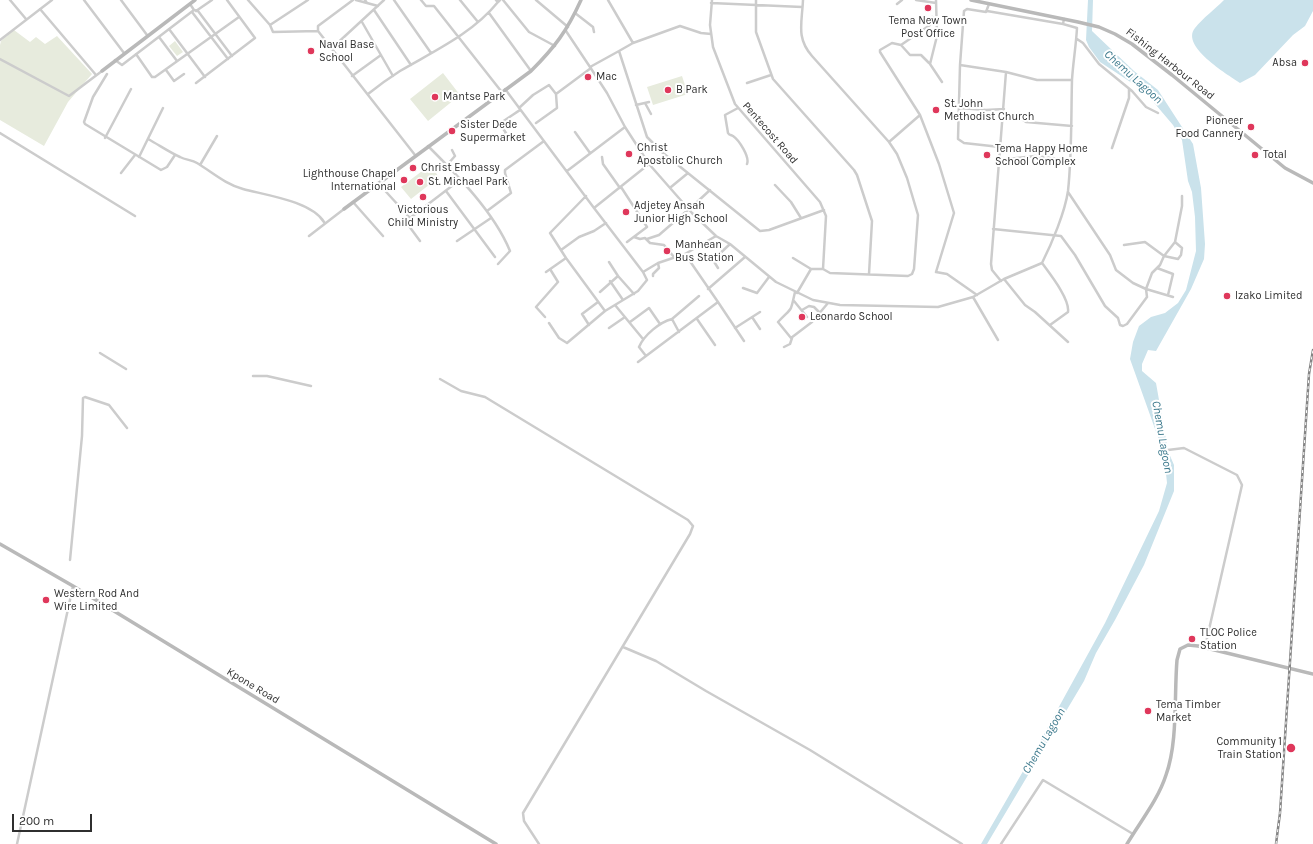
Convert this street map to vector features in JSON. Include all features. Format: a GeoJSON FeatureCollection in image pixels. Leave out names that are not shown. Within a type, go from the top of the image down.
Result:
{"type":"FeatureCollection","features":[{"type":"Feature","properties":{"kind":"street"},"geometry":{"type":"LineString","coordinates":[[10,0],[26,19]]}},
{"type":"Feature","properties":{"kind":"street"},"geometry":{"type":"LineString","coordinates":[[84,0],[124,52]]}},
{"type":"Feature","properties":{"kind":"street"},"geometry":{"type":"LineString","coordinates":[[121,0],[147,35]]}},
{"type":"Feature","properties":{"kind":"street"},"geometry":{"type":"LineString","coordinates":[[0,59],[67,96],[71,95],[124,52],[195,0]]}},
{"type":"Feature","properties":{"kind":"street"},"geometry":{"type":"LineString","coordinates":[[115,60],[121,66],[158,37],[212,0]]}},
{"type":"Feature","properties":{"kind":"street"},"geometry":{"type":"LineString","coordinates":[[196,83],[255,38],[227,0]]}},
{"type":"Feature","properties":{"kind":"street"},"geometry":{"type":"LineString","coordinates":[[248,0],[270,25],[274,32],[318,31]]}},
{"type":"Feature","properties":{"kind":"street"},"geometry":{"type":"LineString","coordinates":[[270,25],[308,0]]}},
{"type":"Feature","properties":{"kind":"street"},"geometry":{"type":"LineString","coordinates":[[353,0],[318,26],[318,31],[331,50],[368,94],[415,155]]}},
{"type":"Feature","properties":{"kind":"street"},"geometry":{"type":"LineString","coordinates":[[356,0],[366,1],[378,6]]}},
{"type":"Feature","properties":{"kind":"street"},"geometry":{"type":"LineString","coordinates":[[331,50],[384,0]]}},
{"type":"Feature","properties":{"kind":"street"},"geometry":{"type":"LineString","coordinates":[[394,0],[431,54]]}},
{"type":"Feature","properties":{"kind":"street"},"geometry":{"type":"LineString","coordinates":[[421,0],[426,6],[434,6],[458,37],[519,109],[586,196],[646,278],[646,283],[634,294],[605,311],[567,343],[559,338],[549,323]]}},
{"type":"Feature","properties":{"kind":"street"},"geometry":{"type":"LineString","coordinates":[[460,0],[478,22]]}},
{"type":"Feature","properties":{"kind":"street"},"geometry":{"type":"LineString","coordinates":[[503,0],[529,32],[555,46]]}},
{"type":"Feature","properties":{"kind":"street"},"geometry":{"type":"LineString","coordinates":[[536,0],[568,27]]}},
{"type":"Feature","properties":{"kind":"street"},"geometry":{"type":"LineString","coordinates":[[309,236],[324,222],[344,209],[427,146],[531,71],[566,32],[581,0]]}},
{"type":"Feature","properties":{"kind":"street"},"geometry":{"type":"LineString","coordinates":[[608,0],[633,44]]}},
{"type":"Feature","properties":{"kind":"street"},"geometry":{"type":"LineString","coordinates":[[756,0],[756,32],[770,76],[854,170],[872,221],[869,274]]}},
{"type":"Feature","properties":{"kind":"street"},"geometry":{"type":"LineString","coordinates":[[793,258],[811,269],[824,269],[830,273],[908,276],[912,274],[914,269],[918,215],[906,178],[889,142],[806,49],[801,37],[803,0]]}},
{"type":"Feature","properties":{"kind":"street"},"geometry":{"type":"LineString","coordinates":[[897,4],[902,0]]}},
{"type":"Feature","properties":{"kind":"street"},"geometry":{"type":"LineString","coordinates":[[916,0],[936,2],[937,36],[930,64]]}},
{"type":"Feature","properties":{"kind":"street","name":"Fishing Harbour Road"},"geometry":{"type":"LineString","coordinates":[[971,0],[1093,25],[1115,34],[1132,44],[1172,75],[1285,168],[1313,183]]}},
{"type":"Feature","properties":{"kind":"street"},"geometry":{"type":"LineString","coordinates":[[0,40],[50,1]]}},
{"type":"Feature","properties":{"kind":"street"},"geometry":{"type":"LineString","coordinates":[[368,94],[393,76],[458,37],[489,13],[498,1]]}},
{"type":"Feature","properties":{"kind":"street"},"geometry":{"type":"LineString","coordinates":[[711,1],[802,7]]}},
{"type":"Feature","properties":{"kind":"street","name":"Pentecost Road"},"geometry":{"type":"LineString","coordinates":[[711,1],[711,34],[716,58],[730,95],[738,108],[817,198],[824,210],[826,222],[824,269]]}},
{"type":"Feature","properties":{"kind":"street"},"geometry":{"type":"LineString","coordinates":[[190,4],[228,60]]}},
{"type":"Feature","properties":{"kind":"street"},"geometry":{"type":"LineString","coordinates":[[987,11],[989,4]]}},
{"type":"Feature","properties":{"kind":"street"},"geometry":{"type":"LineString","coordinates":[[40,9],[96,75]]}},
{"type":"Feature","properties":{"kind":"street"},"geometry":{"type":"LineString","coordinates":[[1000,147],[964,144],[958,140],[957,137],[964,11],[967,9],[987,11],[1063,24],[1077,28]]}},
{"type":"Feature","properties":{"kind":"street"},"geometry":{"type":"LineString","coordinates":[[374,10],[411,65]]}},
{"type":"Feature","properties":{"kind":"street"},"geometry":{"type":"LineString","coordinates":[[195,11],[232,56]]}},
{"type":"Feature","properties":{"kind":"street"},"geometry":{"type":"LineString","coordinates":[[489,13],[531,71]]}},
{"type":"Feature","properties":{"kind":"street"},"geometry":{"type":"LineString","coordinates":[[575,13],[593,27],[594,32]]}},
{"type":"Feature","properties":{"kind":"street"},"geometry":{"type":"LineString","coordinates":[[136,54],[153,77],[166,70],[239,17]]}},
{"type":"Feature","properties":{"kind":"street"},"geometry":{"type":"LineString","coordinates":[[936,18],[932,17],[930,25],[901,45],[890,44],[881,49],[880,52],[920,115],[939,164],[954,214],[936,272],[948,274],[977,294]]}},
{"type":"Feature","properties":{"kind":"street"},"geometry":{"type":"LineString","coordinates":[[1063,24],[1064,19]]}},
{"type":"Feature","properties":{"kind":"street"},"geometry":{"type":"LineString","coordinates":[[362,22],[393,76]]}},
{"type":"Feature","properties":{"kind":"street"},"geometry":{"type":"LineString","coordinates":[[566,32],[607,93],[625,127],[649,164],[689,209],[716,236],[730,244],[769,276],[796,293],[813,300],[828,303],[875,307],[938,307],[973,297],[1002,280],[1042,263],[1055,234],[1068,192],[1072,126],[1072,80],[1078,22]]}},
{"type":"Feature","properties":{"kind":"street"},"geometry":{"type":"LineString","coordinates":[[556,94],[591,68],[633,44],[680,26],[701,33],[711,34]]}},
{"type":"Feature","properties":{"kind":"street"},"geometry":{"type":"LineString","coordinates":[[170,29],[205,77]]}},
{"type":"Feature","properties":{"kind":"street"},"geometry":{"type":"LineString","coordinates":[[158,37],[177,61]]}},
{"type":"Feature","properties":{"kind":"street"},"geometry":{"type":"LineString","coordinates":[[1076,40],[1084,43],[1099,64],[1127,87],[1146,107],[1158,113]]}},
{"type":"Feature","properties":{"kind":"street"},"geometry":{"type":"LineString","coordinates":[[901,45],[910,55],[921,55],[930,64],[942,82]]}},
{"type":"Feature","properties":{"kind":"street"},"geometry":{"type":"LineString","coordinates":[[619,51],[649,140],[760,231],[769,230],[824,210]]}},
{"type":"Feature","properties":{"kind":"street"},"geometry":{"type":"LineString","coordinates":[[352,76],[381,55]]}},
{"type":"Feature","properties":{"kind":"street"},"geometry":{"type":"LineString","coordinates":[[960,65],[1006,72],[1037,80],[1072,80]]}},
{"type":"Feature","properties":{"kind":"street"},"geometry":{"type":"LineString","coordinates":[[166,70],[174,81],[184,74]]}},
{"type":"Feature","properties":{"kind":"street"},"geometry":{"type":"LineString","coordinates":[[1006,72],[993,230],[992,270],[1025,305],[1068,342]]}},
{"type":"Feature","properties":{"kind":"street"},"geometry":{"type":"LineString","coordinates":[[107,74],[93,97],[84,122],[87,127],[161,170],[171,163],[175,155]]}},
{"type":"Feature","properties":{"kind":"street"},"geometry":{"type":"LineString","coordinates":[[748,83],[770,76]]}},
{"type":"Feature","properties":{"kind":"street"},"geometry":{"type":"LineString","coordinates":[[495,127],[519,109],[533,95],[549,85],[556,94],[557,108],[536,123]]}},
{"type":"Feature","properties":{"kind":"street"},"geometry":{"type":"LineString","coordinates":[[1112,148],[1129,98],[1130,93],[1127,87]]}},
{"type":"Feature","properties":{"kind":"street"},"geometry":{"type":"LineString","coordinates":[[106,138],[131,89]]}},
{"type":"Feature","properties":{"kind":"street"},"geometry":{"type":"LineString","coordinates":[[636,105],[649,102]]}},
{"type":"Feature","properties":{"kind":"street"},"geometry":{"type":"LineString","coordinates":[[645,103],[651,114]]}},
{"type":"Feature","properties":{"kind":"street"},"geometry":{"type":"LineString","coordinates":[[139,157],[163,108]]}},
{"type":"Feature","properties":{"kind":"street"},"geometry":{"type":"LineString","coordinates":[[738,108],[725,115],[728,133],[734,138],[747,156],[747,164]]}},
{"type":"Feature","properties":{"kind":"street"},"geometry":{"type":"LineString","coordinates":[[959,108],[986,110],[1004,109]]}},
{"type":"Feature","properties":{"kind":"street"},"geometry":{"type":"LineString","coordinates":[[1003,117],[1014,114],[1030,123],[1072,126]]}},
{"type":"Feature","properties":{"kind":"street"},"geometry":{"type":"LineString","coordinates":[[889,142],[920,115]]}},
{"type":"Feature","properties":{"kind":"street"},"geometry":{"type":"LineString","coordinates":[[500,124],[506,133],[501,137]]}},
{"type":"Feature","properties":{"kind":"street"},"geometry":{"type":"LineString","coordinates":[[567,171],[625,127]]}},
{"type":"Feature","properties":{"kind":"street"},"geometry":{"type":"LineString","coordinates":[[575,132],[590,153]]}},
{"type":"Feature","properties":{"kind":"street"},"geometry":{"type":"LineString","coordinates":[[0,133],[135,216]]}},
{"type":"Feature","properties":{"kind":"street"},"geometry":{"type":"LineString","coordinates":[[200,165],[217,136]]}},
{"type":"Feature","properties":{"kind":"street"},"geometry":{"type":"LineString","coordinates":[[148,139],[175,155],[200,165],[215,176],[242,189],[300,204],[324,222]]}},
{"type":"Feature","properties":{"kind":"street"},"geometry":{"type":"LineString","coordinates":[[487,211],[510,195],[512,190],[505,170],[544,141]]}},
{"type":"Feature","properties":{"kind":"street"},"geometry":{"type":"LineString","coordinates":[[427,146],[460,179],[487,211],[510,251],[498,264]]}},
{"type":"Feature","properties":{"kind":"street"},"geometry":{"type":"LineString","coordinates":[[447,165],[455,156],[452,150]]}},
{"type":"Feature","properties":{"kind":"street"},"geometry":{"type":"LineString","coordinates":[[121,173],[135,155]]}},
{"type":"Feature","properties":{"kind":"street"},"geometry":{"type":"LineString","coordinates":[[999,160],[1035,156],[1069,160]]}},
{"type":"Feature","properties":{"kind":"street"},"geometry":{"type":"LineString","coordinates":[[602,157],[603,164],[647,227],[627,242]]}},
{"type":"Feature","properties":{"kind":"street"},"geometry":{"type":"LineString","coordinates":[[594,208],[649,164]]}},
{"type":"Feature","properties":{"kind":"street"},"geometry":{"type":"LineString","coordinates":[[671,187],[688,173]]}},
{"type":"Feature","properties":{"kind":"street"},"geometry":{"type":"LineString","coordinates":[[407,217],[414,217],[460,179]]}},
{"type":"Feature","properties":{"kind":"street"},"geometry":{"type":"LineString","coordinates":[[378,183],[407,217],[406,222],[420,242]]}},
{"type":"Feature","properties":{"kind":"street"},"geometry":{"type":"LineString","coordinates":[[775,185],[791,202],[801,218]]}},
{"type":"Feature","properties":{"kind":"street"},"geometry":{"type":"LineString","coordinates":[[696,204],[710,190]]}},
{"type":"Feature","properties":{"kind":"street"},"geometry":{"type":"LineString","coordinates":[[446,191],[496,257]]}},
{"type":"Feature","properties":{"kind":"street"},"geometry":{"type":"LineString","coordinates":[[1068,192],[1110,256],[1116,270],[1133,283],[1146,289],[1174,297]]}},
{"type":"Feature","properties":{"kind":"street"},"geometry":{"type":"LineString","coordinates":[[586,196],[550,231],[551,236],[566,258],[605,311]]}},
{"type":"Feature","properties":{"kind":"street"},"geometry":{"type":"LineString","coordinates":[[993,230],[1055,234],[1061,236],[1070,247],[1105,306],[1118,318],[1120,325],[1123,326],[1127,324],[1147,297],[1146,289],[1152,273],[1175,242],[1182,206],[1182,196]]}},
{"type":"Feature","properties":{"kind":"street"},"geometry":{"type":"LineString","coordinates":[[353,202],[383,236]]}},
{"type":"Feature","properties":{"kind":"street"},"geometry":{"type":"LineString","coordinates":[[634,237],[647,239],[659,235],[689,209]]}},
{"type":"Feature","properties":{"kind":"street"},"geometry":{"type":"LineString","coordinates":[[457,241],[491,218]]}},
{"type":"Feature","properties":{"kind":"street"},"geometry":{"type":"LineString","coordinates":[[561,250],[583,235],[594,231],[606,223]]}},
{"type":"Feature","properties":{"kind":"street"},"geometry":{"type":"LineString","coordinates":[[643,272],[658,263],[684,254],[716,236]]}},
{"type":"Feature","properties":{"kind":"street"},"geometry":{"type":"LineString","coordinates":[[647,239],[650,243],[666,246],[674,257]]}},
{"type":"Feature","properties":{"kind":"street"},"geometry":{"type":"LineString","coordinates":[[1124,245],[1144,242],[1164,256],[1180,257],[1182,248],[1175,242]]}},
{"type":"Feature","properties":{"kind":"street"},"geometry":{"type":"LineString","coordinates":[[718,268],[713,260],[730,244]]}},
{"type":"Feature","properties":{"kind":"street"},"geometry":{"type":"LineString","coordinates":[[684,254],[744,341]]}},
{"type":"Feature","properties":{"kind":"street"},"geometry":{"type":"LineString","coordinates":[[708,289],[745,256]]}},
{"type":"Feature","properties":{"kind":"street"},"geometry":{"type":"LineString","coordinates":[[546,272],[566,258]]}},
{"type":"Feature","properties":{"kind":"street"},"geometry":{"type":"LineString","coordinates":[[609,262],[618,276],[634,294]]}},
{"type":"Feature","properties":{"kind":"street"},"geometry":{"type":"LineString","coordinates":[[653,276],[659,268],[658,263]]}},
{"type":"Feature","properties":{"kind":"street"},"geometry":{"type":"LineString","coordinates":[[1042,263],[1064,296],[1068,309],[1068,312],[1050,325]]}},
{"type":"Feature","properties":{"kind":"street"},"geometry":{"type":"LineString","coordinates":[[1156,268],[1173,274],[1168,295]]}},
{"type":"Feature","properties":{"kind":"street"},"geometry":{"type":"LineString","coordinates":[[545,318],[536,307],[558,282],[550,269]]}},
{"type":"Feature","properties":{"kind":"street"},"geometry":{"type":"LineString","coordinates":[[792,338],[778,322],[789,313],[796,293],[811,269]]}},
{"type":"Feature","properties":{"kind":"street"},"geometry":{"type":"LineString","coordinates":[[600,292],[610,281],[618,276]]}},
{"type":"Feature","properties":{"kind":"street"},"geometry":{"type":"LineString","coordinates":[[743,288],[757,293],[769,276]]}},
{"type":"Feature","properties":{"kind":"street"},"geometry":{"type":"LineString","coordinates":[[610,281],[623,300]]}},
{"type":"Feature","properties":{"kind":"street"},"geometry":{"type":"LineString","coordinates":[[646,356],[639,347],[643,339],[660,324],[672,319],[699,296]]}},
{"type":"Feature","properties":{"kind":"street"},"geometry":{"type":"LineString","coordinates":[[973,297],[998,340]]}},
{"type":"Feature","properties":{"kind":"street"},"geometry":{"type":"LineString","coordinates":[[794,301],[807,317]]}},
{"type":"Feature","properties":{"kind":"street"},"geometry":{"type":"LineString","coordinates":[[589,325],[582,314],[598,302]]}},
{"type":"Feature","properties":{"kind":"street"},"geometry":{"type":"LineString","coordinates":[[638,362],[718,302]]}},
{"type":"Feature","properties":{"kind":"street"},"geometry":{"type":"LineString","coordinates":[[784,347],[790,344],[792,338],[820,313],[828,303]]}},
{"type":"Feature","properties":{"kind":"street"},"geometry":{"type":"LineString","coordinates":[[615,305],[643,339]]}},
{"type":"Feature","properties":{"kind":"street"},"geometry":{"type":"LineString","coordinates":[[802,310],[809,306],[814,307],[820,313]]}},
{"type":"Feature","properties":{"kind":"street"},"geometry":{"type":"LineString","coordinates":[[630,322],[649,308],[660,324]]}},
{"type":"Feature","properties":{"kind":"street"},"geometry":{"type":"LineString","coordinates":[[735,328],[760,312]]}},
{"type":"Feature","properties":{"kind":"street"},"geometry":{"type":"LineString","coordinates":[[609,328],[625,317]]}},
{"type":"Feature","properties":{"kind":"street"},"geometry":{"type":"LineString","coordinates":[[752,317],[760,329]]}},
{"type":"Feature","properties":{"kind":"street"},"geometry":{"type":"LineString","coordinates":[[672,319],[679,332]]}},
{"type":"Feature","properties":{"kind":"street"},"geometry":{"type":"LineString","coordinates":[[696,319],[715,345]]}},
{"type":"Feature","properties":{"kind":"street"},"geometry":{"type":"LineString","coordinates":[[100,353],[126,369]]}},
{"type":"Feature","properties":{"kind":"street"},"geometry":{"type":"LineString","coordinates":[[253,376],[267,376],[311,386]]}},
{"type":"Feature","properties":{"kind":"street"},"geometry":{"type":"LineString","coordinates":[[440,379],[461,390],[485,397],[690,521],[692,526],[690,534],[523,813],[524,821],[539,844]]}},
{"type":"Feature","properties":{"kind":"street"},"geometry":{"type":"LineString","coordinates":[[70,560],[82,436],[82,398],[85,397],[109,405],[127,428]]}},
{"type":"Feature","properties":{"kind":"street"},"geometry":{"type":"LineString","coordinates":[[1168,450],[1184,448],[1237,475],[1242,485],[1204,647]]}},
{"type":"Feature","properties":{"kind":"street","name":"Kpone Road"},"geometry":{"type":"LineString","coordinates":[[0,544],[73,586],[496,844]]}},
{"type":"Feature","properties":{"kind":"street"},"geometry":{"type":"LineString","coordinates":[[17,844],[73,586]]}},
{"type":"Feature","properties":{"kind":"street"},"geometry":{"type":"LineString","coordinates":[[1127,844],[1154,801],[1167,774],[1172,748],[1178,652],[1184,646],[1204,647],[1313,674]]}},
{"type":"Feature","properties":{"kind":"street"},"geometry":{"type":"LineString","coordinates":[[623,647],[656,661],[810,750],[962,844]]}},
{"type":"Feature","properties":{"kind":"street"},"geometry":{"type":"LineString","coordinates":[[1000,844],[1043,780],[1133,834]]}},
{"type":"Feature","properties":{"kind":"shaded area"},"geometry":{"type":"Polygon","coordinates":[[[14,30],[30,42],[36,37],[45,44],[57,36],[92,74],[68,102],[44,146],[0,120],[0,45],[1,41],[14,30]]]}},
{"type":"Feature","properties":{"kind":"shaded area"},"geometry":{"type":"Polygon","coordinates":[[[175,41],[183,52],[177,56],[169,46],[175,41]]]}},
{"type":"Feature","properties":{"kind":"shaded area","name":"Mantse Park"},"geometry":{"type":"Polygon","coordinates":[[[443,73],[460,95],[428,121],[410,99],[443,73]]]}},
{"type":"Feature","properties":{"kind":"shaded area","name":"B Park"},"geometry":{"type":"Polygon","coordinates":[[[682,76],[688,94],[653,105],[647,87],[682,76]]]}},
{"type":"Feature","properties":{"kind":"shaded area","name":"St. Michael Park"},"geometry":{"type":"Polygon","coordinates":[[[430,165],[439,177],[411,199],[401,187],[430,165]]]}},
{"type":"Feature","properties":{"kind":"water","name":"Chemu Lagoon"},"geometry":{"type":"Polygon","coordinates":[[[1088,0],[1093,0],[1092,31],[1134,71],[1158,90],[1193,144],[1201,188],[1205,244],[1204,259],[1191,289],[1156,351],[1148,350],[1142,364],[1142,371],[1156,383],[1168,451],[1174,465],[1174,491],[1144,565],[1096,653],[1084,681],[987,844],[981,844],[1033,754],[1105,623],[1159,511],[1167,483],[1164,454],[1130,359],[1133,342],[1139,326],[1151,317],[1165,313],[1178,303],[1186,290],[1196,251],[1195,217],[1192,192],[1188,181],[1182,140],[1173,125],[1150,98],[1135,85],[1100,62],[1089,47],[1086,40],[1088,0]]]}},
{"type":"Feature","properties":{"kind":"water"},"geometry":{"type":"Polygon","coordinates":[[[1224,0],[1313,0],[1313,11],[1305,26],[1293,35],[1255,75],[1240,83],[1207,59],[1199,51],[1194,43],[1192,35],[1198,24],[1224,0]]]}},
{"type":"Feature","properties":{"kind":"railway"},"geometry":{"type":"LineString","coordinates":[[1276,844],[1280,813],[1309,374],[1313,350]]}},
{"type":"Feature","properties":{"kind":"place","name":"Tema New Town Post Office"},"geometry":{"type":"Point","coordinates":[928,8]}},
{"type":"Feature","properties":{"kind":"place","name":"Naval Base School"},"geometry":{"type":"Point","coordinates":[311,51]}},
{"type":"Feature","properties":{"kind":"place","name":"Absa"},"geometry":{"type":"Point","coordinates":[1305,63]}},
{"type":"Feature","properties":{"kind":"place","name":"Mac"},"geometry":{"type":"Point","coordinates":[588,77]}},
{"type":"Feature","properties":{"kind":"place","name":"B Park"},"geometry":{"type":"Point","coordinates":[668,90]}},
{"type":"Feature","properties":{"kind":"place","name":"Mantse Park"},"geometry":{"type":"Point","coordinates":[435,97]}},
{"type":"Feature","properties":{"kind":"place","name":"St. John Methodist Church"},"geometry":{"type":"Point","coordinates":[936,110]}},
{"type":"Feature","properties":{"kind":"place","name":"Pioneer Food Cannery"},"geometry":{"type":"Point","coordinates":[1251,127]}},
{"type":"Feature","properties":{"kind":"place","name":"Sister Dede Supermarket"},"geometry":{"type":"Point","coordinates":[452,131]}},
{"type":"Feature","properties":{"kind":"place","name":"Christ Apostolic Church"},"geometry":{"type":"Point","coordinates":[629,154]}},
{"type":"Feature","properties":{"kind":"place","name":"Tema Happy Home School Complex"},"geometry":{"type":"Point","coordinates":[987,155]}},
{"type":"Feature","properties":{"kind":"place","name":"Total"},"geometry":{"type":"Point","coordinates":[1255,155]}},
{"type":"Feature","properties":{"kind":"place","name":"Christ Embassy"},"geometry":{"type":"Point","coordinates":[413,168]}},
{"type":"Feature","properties":{"kind":"place","name":"Lighthouse Chapel International"},"geometry":{"type":"Point","coordinates":[404,180]}},
{"type":"Feature","properties":{"kind":"place","name":"St. Michael Park"},"geometry":{"type":"Point","coordinates":[420,182]}},
{"type":"Feature","properties":{"kind":"place","name":"Victorious Child Ministry"},"geometry":{"type":"Point","coordinates":[423,197]}},
{"type":"Feature","properties":{"kind":"place","name":"Adjetey Ansah Junior High School"},"geometry":{"type":"Point","coordinates":[626,212]}},
{"type":"Feature","properties":{"kind":"place","name":"Manhean Bus Station"},"geometry":{"type":"Point","coordinates":[667,251]}},
{"type":"Feature","properties":{"kind":"place","name":"Izako Limited"},"geometry":{"type":"Point","coordinates":[1227,296]}},
{"type":"Feature","properties":{"kind":"place","name":"Leonardo School"},"geometry":{"type":"Point","coordinates":[802,317]}},
{"type":"Feature","properties":{"kind":"place","name":"Western Rod And Wire Limited"},"geometry":{"type":"Point","coordinates":[46,600]}},
{"type":"Feature","properties":{"kind":"place","name":"TLOC Police Station"},"geometry":{"type":"Point","coordinates":[1192,639]}},
{"type":"Feature","properties":{"kind":"place","name":"Tema Timber Market"},"geometry":{"type":"Point","coordinates":[1148,711]}},
{"type":"Feature","properties":{"kind":"place","name":"Community 1 Train Station"},"geometry":{"type":"Point","coordinates":[1291,748]}}]}
